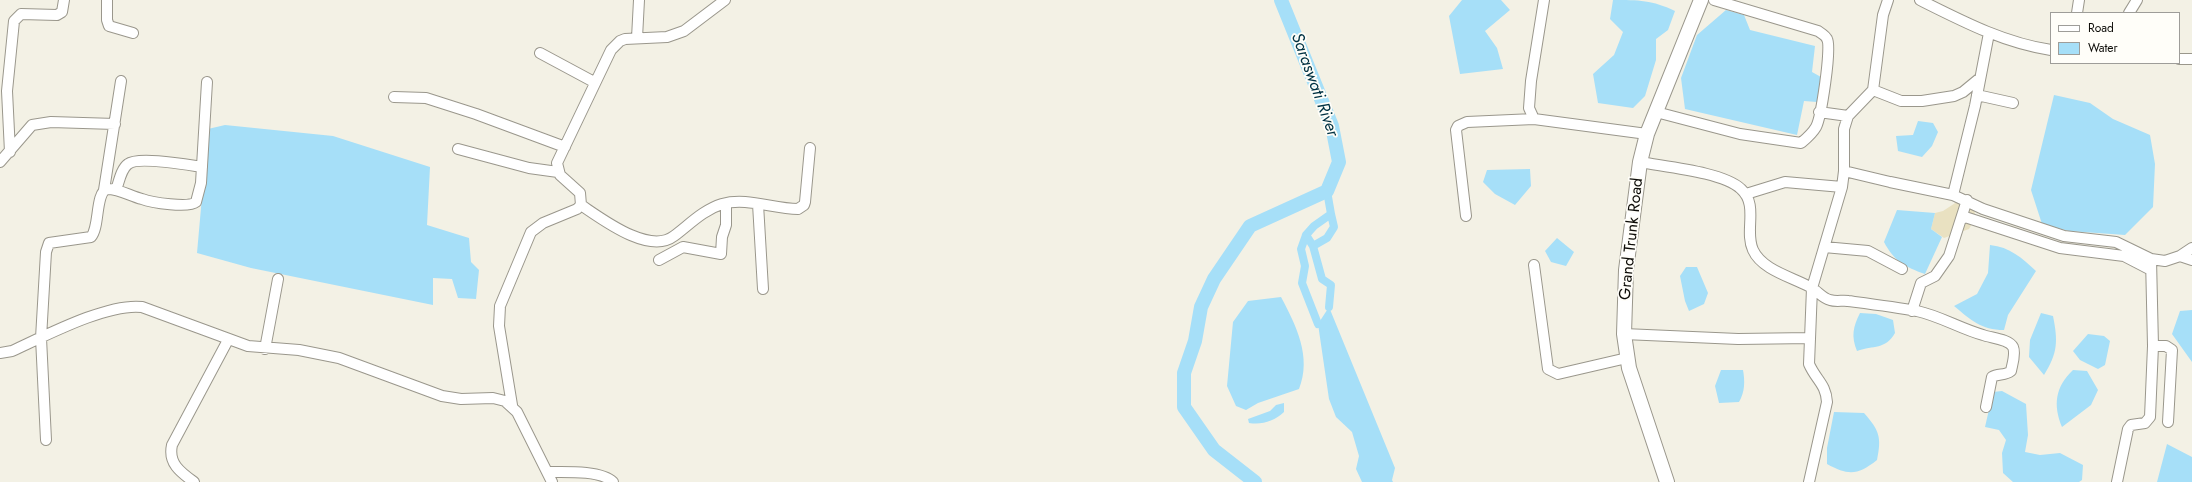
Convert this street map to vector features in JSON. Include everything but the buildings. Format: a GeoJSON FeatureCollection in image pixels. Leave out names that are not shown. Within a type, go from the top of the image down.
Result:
{"type":"FeatureCollection","features":[{"type":"Feature","properties":{"kind":"highway","name":"Grand Trunk Road"},"geometry":{"type":"LineString","coordinates":[[1667,482],[1627,358],[1624,334],[1626,270],[1640,162],[1647,134],[1700,0]]}},
{"type":"Feature","properties":{"kind":"street"},"geometry":{"type":"LineString","coordinates":[[4,157],[7,100],[5,56],[14,21],[18,16],[57,15],[62,12],[64,0]]}},
{"type":"Feature","properties":{"kind":"street"},"geometry":{"type":"LineString","coordinates":[[107,0],[107,20],[109,26],[133,33]]}},
{"type":"Feature","properties":{"kind":"street"},"geometry":{"type":"LineString","coordinates":[[637,38],[639,0]]}},
{"type":"Feature","properties":{"kind":"street"},"geometry":{"type":"LineString","coordinates":[[558,172],[557,163],[564,147],[594,82],[615,44],[625,39],[667,37],[684,31],[725,0]]}},
{"type":"Feature","properties":{"kind":"street"},"geometry":{"type":"LineString","coordinates":[[1534,119],[1529,108],[1531,81],[1544,0]]}},
{"type":"Feature","properties":{"kind":"street"},"geometry":{"type":"LineString","coordinates":[[1656,112],[1740,134],[1801,143],[1810,136],[1817,126],[1829,60],[1830,49],[1827,38],[1818,31],[1753,13],[1714,0]]}},
{"type":"Feature","properties":{"kind":"street"},"geometry":{"type":"LineString","coordinates":[[1810,482],[1827,402],[1826,390],[1814,375],[1809,364],[1812,288],[1842,187],[1844,170],[1843,140],[1848,116],[1873,90],[1883,15],[1888,0]]}},
{"type":"Feature","properties":{"kind":"street"},"geometry":{"type":"LineString","coordinates":[[1920,0],[1989,33],[2034,48],[2050,50]]}},
{"type":"Feature","properties":{"kind":"street"},"geometry":{"type":"LineString","coordinates":[[2077,12],[2079,0]]}},
{"type":"Feature","properties":{"kind":"street"},"geometry":{"type":"LineString","coordinates":[[2130,12],[2137,0]]}},
{"type":"Feature","properties":{"kind":"street"},"geometry":{"type":"LineString","coordinates":[[1953,195],[1977,95],[1989,33]]}},
{"type":"Feature","properties":{"kind":"street"},"geometry":{"type":"LineString","coordinates":[[540,53],[594,82]]}},
{"type":"Feature","properties":{"kind":"street"},"geometry":{"type":"LineString","coordinates":[[2180,59],[2192,59]]}},
{"type":"Feature","properties":{"kind":"street"},"geometry":{"type":"LineString","coordinates":[[1873,90],[1901,101],[1922,101],[1954,96],[1963,92],[1980,78]]}},
{"type":"Feature","properties":{"kind":"street"},"geometry":{"type":"LineString","coordinates":[[46,440],[41,338],[46,252],[49,243],[91,237],[95,229],[104,190],[121,81]]}},
{"type":"Feature","properties":{"kind":"street"},"geometry":{"type":"LineString","coordinates":[[104,190],[116,190],[148,201],[193,205],[198,198],[202,167],[207,82]]}},
{"type":"Feature","properties":{"kind":"street"},"geometry":{"type":"LineString","coordinates":[[1977,95],[2013,103]]}},
{"type":"Feature","properties":{"kind":"street"},"geometry":{"type":"LineString","coordinates":[[394,97],[426,98],[476,114],[564,147]]}},
{"type":"Feature","properties":{"kind":"street"},"geometry":{"type":"LineString","coordinates":[[1819,112],[1848,116]]}},
{"type":"Feature","properties":{"kind":"street"},"geometry":{"type":"LineString","coordinates":[[1466,216],[1455,134],[1458,126],[1467,122],[1534,119],[1647,134]]}},
{"type":"Feature","properties":{"kind":"street"},"geometry":{"type":"LineString","coordinates":[[4,157],[28,128],[38,123],[89,122],[115,124]]}},
{"type":"Feature","properties":{"kind":"street"},"geometry":{"type":"LineString","coordinates":[[581,205],[631,236],[661,240],[670,238],[699,216],[726,204],[758,204],[794,209],[804,205],[810,148]]}},
{"type":"Feature","properties":{"kind":"street"},"geometry":{"type":"LineString","coordinates":[[458,149],[529,168],[558,172],[580,193],[582,200],[581,205],[577,209],[544,223],[531,232],[528,236],[500,306],[499,326],[512,405],[552,482]]}},
{"type":"Feature","properties":{"kind":"street"},"geometry":{"type":"LineString","coordinates":[[116,190],[124,168],[129,163],[159,162],[202,167]]}},
{"type":"Feature","properties":{"kind":"street"},"geometry":{"type":"LineString","coordinates":[[1640,162],[1729,180],[1746,194],[1750,210],[1750,240],[1752,249],[1756,255],[1776,270],[1812,288],[1821,296],[1831,301],[1846,301],[1912,311],[2009,343],[2013,347],[2010,371],[2007,374],[1997,374],[1992,377],[1986,408]]}},
{"type":"Feature","properties":{"kind":"street"},"geometry":{"type":"LineString","coordinates":[[1844,170],[1890,182],[1953,195],[1983,209],[2064,236],[2116,242],[2150,259],[2165,261],[2180,256],[2192,248]]}},
{"type":"Feature","properties":{"kind":"street"},"geometry":{"type":"LineString","coordinates":[[1746,194],[1785,182],[1842,187]]}},
{"type":"Feature","properties":{"kind":"street"},"geometry":{"type":"LineString","coordinates":[[1912,311],[1921,283],[1935,276],[1949,256],[1966,200]]}},
{"type":"Feature","properties":{"kind":"street"},"geometry":{"type":"LineString","coordinates":[[659,260],[683,247],[721,254],[722,237],[726,225],[726,204]]}},
{"type":"Feature","properties":{"kind":"street"},"geometry":{"type":"LineString","coordinates":[[758,204],[763,289]]}},
{"type":"Feature","properties":{"kind":"street"},"geometry":{"type":"LineString","coordinates":[[1962,216],[2060,248],[2124,256],[2151,270]]}},
{"type":"Feature","properties":{"kind":"street"},"geometry":{"type":"LineString","coordinates":[[1824,248],[1868,251],[1902,268]]}},
{"type":"Feature","properties":{"kind":"street"},"geometry":{"type":"LineString","coordinates":[[2180,256],[2192,260]]}},
{"type":"Feature","properties":{"kind":"street"},"geometry":{"type":"LineString","coordinates":[[2117,482],[2128,430],[2131,425],[2145,423],[2150,417],[2153,346],[2150,259]]}},
{"type":"Feature","properties":{"kind":"street"},"geometry":{"type":"LineString","coordinates":[[1534,265],[1548,369],[1558,374],[1627,358]]}},
{"type":"Feature","properties":{"kind":"street"},"geometry":{"type":"LineString","coordinates":[[265,349],[278,279]]}},
{"type":"Feature","properties":{"kind":"street"},"geometry":{"type":"LineString","coordinates":[[0,353],[12,351],[112,309],[133,306],[142,307],[228,340],[265,349],[288,349],[339,358],[442,396],[461,399],[493,398],[505,401],[512,405]]}},
{"type":"Feature","properties":{"kind":"street"},"geometry":{"type":"LineString","coordinates":[[1624,334],[1738,339],[1810,338]]}},
{"type":"Feature","properties":{"kind":"street"},"geometry":{"type":"LineString","coordinates":[[194,482],[173,464],[171,458],[172,445],[228,340]]}},
{"type":"Feature","properties":{"kind":"street"},"geometry":{"type":"LineString","coordinates":[[2153,346],[2166,346],[2172,350],[2168,422]]}},
{"type":"Feature","properties":{"kind":"street"},"geometry":{"type":"LineString","coordinates":[[547,472],[591,474],[604,477],[613,482]]}},
{"type":"Feature","properties":{"kind":"shaded area"},"geometry":{"type":"Polygon","coordinates":[[[1969,194],[1976,217],[1969,229],[1944,238],[1931,229],[1935,213],[1943,211],[1969,194]]]}},
{"type":"Feature","properties":{"kind":"water"},"geometry":{"type":"Polygon","coordinates":[[[1462,0],[1501,0],[1510,10],[1485,31],[1497,48],[1503,69],[1460,74],[1449,16],[1462,0]]]}},
{"type":"Feature","properties":{"kind":"water"},"geometry":{"type":"Polygon","coordinates":[[[1613,0],[1645,1],[1675,11],[1668,30],[1656,39],[1656,60],[1645,96],[1633,108],[1598,103],[1593,74],[1614,55],[1623,32],[1610,19],[1613,0]]]}},
{"type":"Feature","properties":{"kind":"water"},"geometry":{"type":"Polygon","coordinates":[[[1726,10],[1744,15],[1750,30],[1815,46],[1812,72],[1821,77],[1817,102],[1804,101],[1797,135],[1685,109],[1681,78],[1697,35],[1726,10]]]}},
{"type":"Feature","properties":{"kind":"water"},"geometry":{"type":"Polygon","coordinates":[[[2054,95],[2090,103],[2113,119],[2150,135],[2155,164],[2153,207],[2125,235],[2069,231],[2042,224],[2031,190],[2054,95]]]}},
{"type":"Feature","properties":{"kind":"water"},"geometry":{"type":"Polygon","coordinates":[[[1918,121],[1933,123],[1938,132],[1932,146],[1922,157],[1898,151],[1896,136],[1913,135],[1918,121]]]}},
{"type":"Feature","properties":{"kind":"water"},"geometry":{"type":"Polygon","coordinates":[[[225,125],[333,136],[430,167],[427,225],[469,238],[471,262],[479,270],[476,299],[458,298],[452,279],[433,278],[433,305],[251,268],[197,253],[208,129],[225,125]]]}},
{"type":"Feature","properties":{"kind":"water"},"geometry":{"type":"Polygon","coordinates":[[[1530,169],[1531,186],[1515,205],[1495,194],[1483,182],[1487,170],[1530,169]]]}},
{"type":"Feature","properties":{"kind":"water"},"geometry":{"type":"Polygon","coordinates":[[[1897,210],[1935,213],[1931,229],[1942,237],[1925,274],[1906,266],[1896,259],[1884,242],[1897,210]]]}},
{"type":"Feature","properties":{"kind":"water"},"geometry":{"type":"Polygon","coordinates":[[[1557,238],[1574,252],[1566,266],[1551,262],[1545,251],[1557,238]]]}},
{"type":"Feature","properties":{"kind":"water"},"geometry":{"type":"Polygon","coordinates":[[[1990,245],[2010,251],[2036,271],[2008,315],[2004,330],[1996,330],[1983,326],[1971,320],[1954,306],[1977,294],[1988,273],[1990,245]]]}},
{"type":"Feature","properties":{"kind":"water"},"geometry":{"type":"Polygon","coordinates":[[[1686,267],[1697,267],[1708,293],[1704,304],[1689,311],[1685,301],[1680,276],[1686,267]]]}},
{"type":"Feature","properties":{"kind":"water"},"geometry":{"type":"Polygon","coordinates":[[[1281,297],[1297,330],[1303,353],[1303,377],[1299,389],[1258,403],[1246,410],[1236,406],[1227,386],[1233,322],[1248,301],[1281,297]]]}},
{"type":"Feature","properties":{"kind":"water"},"geometry":{"type":"Polygon","coordinates":[[[1329,307],[1395,468],[1392,480],[1393,482],[1362,482],[1356,469],[1359,456],[1352,432],[1336,417],[1329,399],[1318,324],[1329,307]]]}},
{"type":"Feature","properties":{"kind":"water"},"geometry":{"type":"Polygon","coordinates":[[[2192,310],[2192,362],[2172,334],[2180,311],[2192,310]]]}},
{"type":"Feature","properties":{"kind":"water"},"geometry":{"type":"Polygon","coordinates":[[[1860,313],[1876,314],[1893,320],[1895,333],[1883,345],[1857,351],[1853,336],[1860,313]]]}},
{"type":"Feature","properties":{"kind":"water"},"geometry":{"type":"Polygon","coordinates":[[[2041,313],[2053,316],[2056,333],[2056,347],[2049,367],[2044,375],[2029,357],[2030,340],[2041,313]]]}},
{"type":"Feature","properties":{"kind":"water"},"geometry":{"type":"Polygon","coordinates":[[[2088,334],[2104,336],[2110,341],[2105,365],[2098,369],[2080,360],[2073,351],[2088,334]]]}},
{"type":"Feature","properties":{"kind":"water"},"geometry":{"type":"Polygon","coordinates":[[[1721,370],[1743,370],[1744,386],[1739,402],[1719,403],[1715,386],[1721,370]]]}},
{"type":"Feature","properties":{"kind":"water"},"geometry":{"type":"Polygon","coordinates":[[[2073,370],[2087,371],[2098,390],[2091,405],[2062,427],[2057,411],[2057,397],[2062,383],[2073,370]]]}},
{"type":"Feature","properties":{"kind":"water"},"geometry":{"type":"Polygon","coordinates":[[[2002,391],[2026,404],[2028,435],[2025,452],[2040,455],[2060,453],[2083,465],[2082,480],[2079,482],[2013,482],[2003,473],[2002,453],[2006,440],[1999,430],[1985,427],[1993,392],[2002,391]]]}},
{"type":"Feature","properties":{"kind":"water"},"geometry":{"type":"Polygon","coordinates":[[[1284,403],[1284,412],[1276,418],[1264,423],[1249,423],[1248,419],[1270,411],[1276,405],[1284,403]]]}},
{"type":"Feature","properties":{"kind":"water"},"geometry":{"type":"Polygon","coordinates":[[[1834,412],[1864,413],[1873,424],[1878,434],[1879,445],[1877,460],[1864,469],[1853,472],[1841,471],[1827,464],[1827,448],[1834,412]]]}},
{"type":"Feature","properties":{"kind":"water"},"geometry":{"type":"Polygon","coordinates":[[[2167,444],[2192,457],[2192,482],[2157,482],[2167,444]]]}},
{"type":"Feature","properties":{"kind":"waterway","name":"Saraswati River"},"geometry":{"type":"LineString","coordinates":[[1255,482],[1214,450],[1184,407],[1184,373],[1195,341],[1201,307],[1214,279],[1250,226],[1327,191],[1339,162],[1332,126],[1281,0]]}},
{"type":"Feature","properties":{"kind":"waterway"},"geometry":{"type":"LineString","coordinates":[[1318,324],[1302,283],[1305,266],[1301,249],[1306,235],[1314,226],[1331,214],[1327,191]]}},
{"type":"Feature","properties":{"kind":"waterway"},"geometry":{"type":"LineString","coordinates":[[1313,246],[1327,238],[1334,227],[1331,214]]}},
{"type":"Feature","properties":{"kind":"waterway"},"geometry":{"type":"LineString","coordinates":[[1306,235],[1313,246],[1322,279],[1331,285],[1329,307]]}}]}
